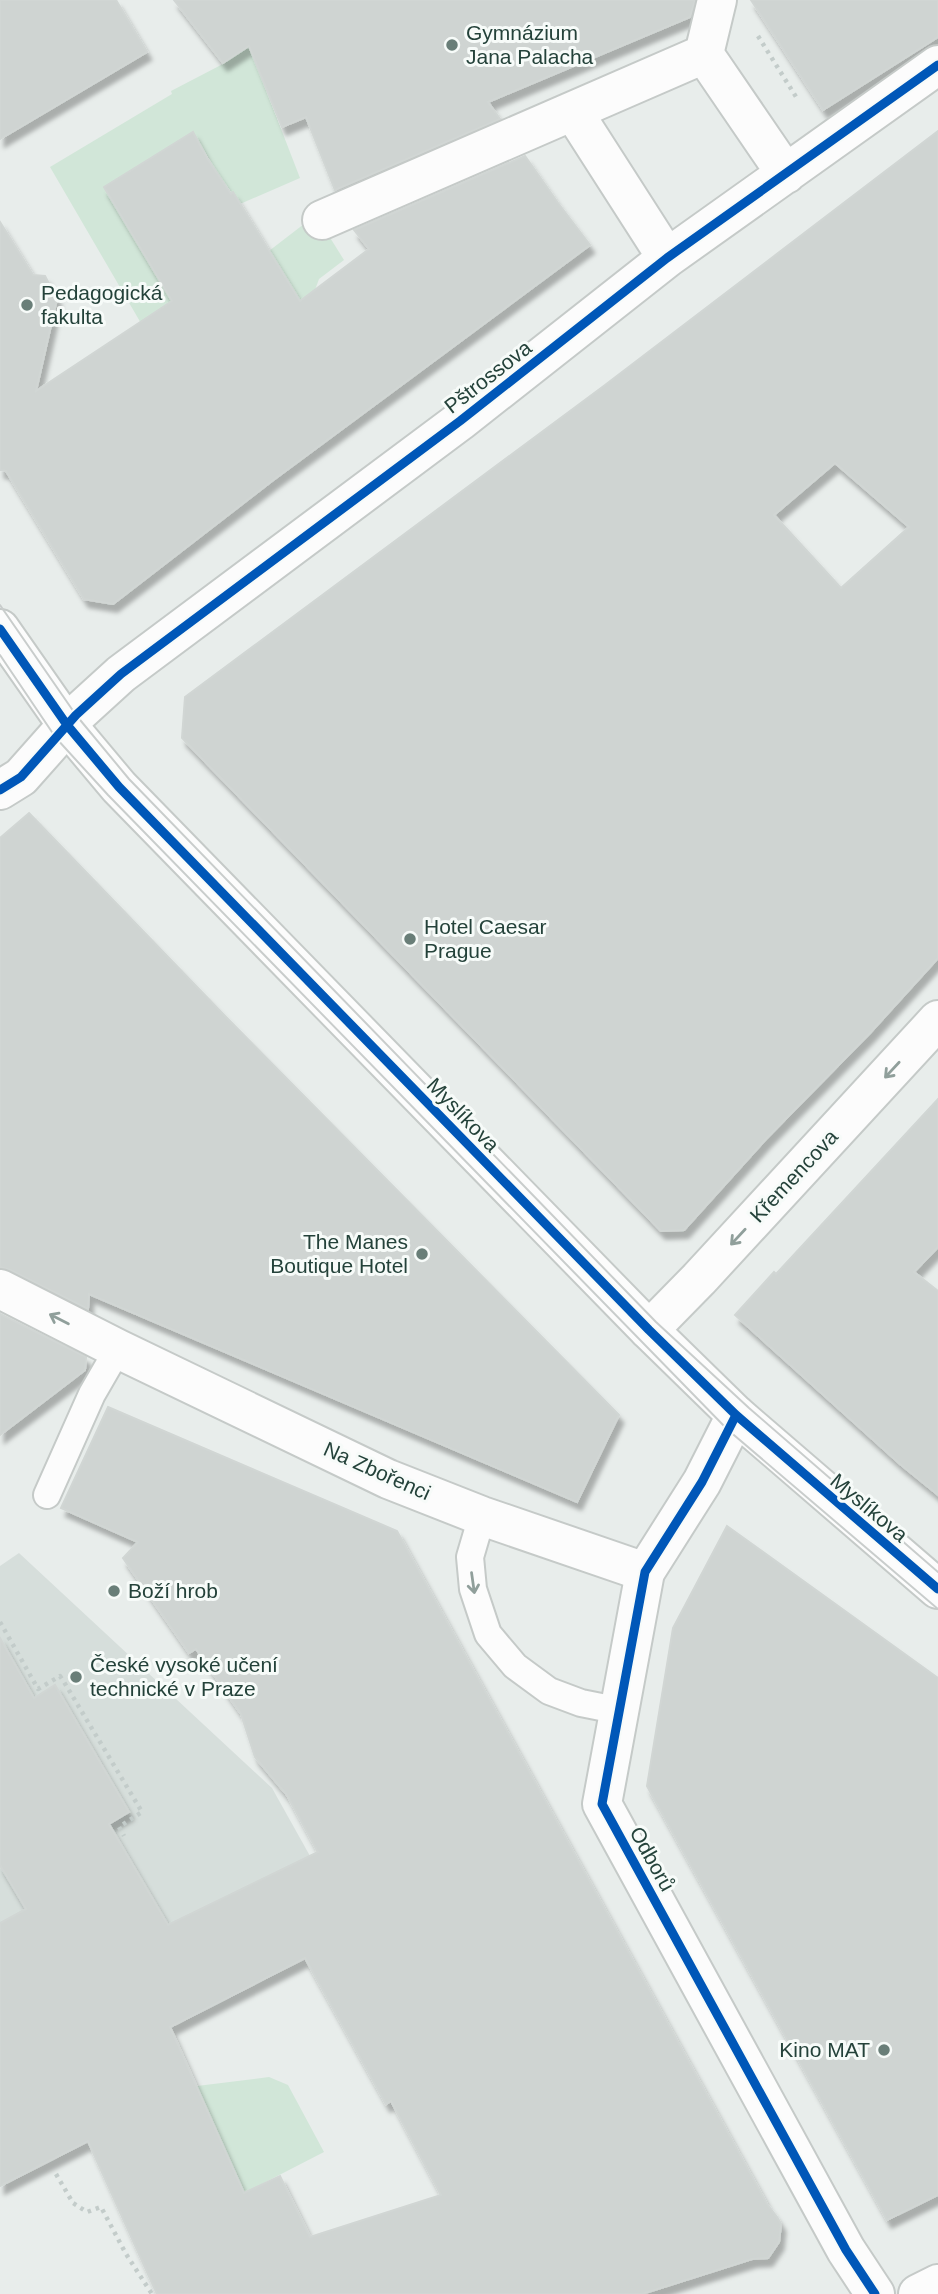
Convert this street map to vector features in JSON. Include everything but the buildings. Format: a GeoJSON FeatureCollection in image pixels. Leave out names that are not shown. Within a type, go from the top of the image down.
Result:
{"type":"FeatureCollection","features":[{"type":"Feature","properties":{"kind":"street"},"geometry":{"type":"LineString","coordinates":[[717,0],[704,54],[786,174]]}},
{"type":"Feature","properties":{"kind":"street"},"geometry":{"type":"LineString","coordinates":[[322,220],[574,113],[704,54]]}},
{"type":"Feature","properties":{"kind":"street","name":"Pštrossova"},"geometry":{"type":"LineString","coordinates":[[0,790],[21,777],[67,725],[121,674],[460,421],[667,258],[938,65]]}},
{"type":"Feature","properties":{"kind":"street"},"geometry":{"type":"LineString","coordinates":[[574,113],[667,258]]}},
{"type":"Feature","properties":{"kind":"street","name":"Myslíkova"},"geometry":{"type":"LineString","coordinates":[[0,629],[67,725],[119,787],[649,1330],[736,1415],[938,1590]]}},
{"type":"Feature","properties":{"kind":"street","name":"Křemencova"},"geometry":{"type":"LineString","coordinates":[[649,1330],[938,1020]]}},
{"type":"Feature","properties":{"kind":"street","name":"Na Zbořenci"},"geometry":{"type":"LineString","coordinates":[[0,1289],[388,1479],[482,1516],[645,1572]]}},
{"type":"Feature","properties":{"kind":"street","name":"Odborů"},"geometry":{"type":"LineString","coordinates":[[736,1415],[702,1482],[645,1572],[602,1804],[846,2250],[875,2294]]}},
{"type":"Feature","properties":{"kind":"street"},"geometry":{"type":"LineString","coordinates":[[918,2294],[938,2284]]}},
{"type":"Feature","properties":{"kind":"lane"},"geometry":{"type":"LineString","coordinates":[[47,1495],[92,1394],[118,1349]]}},
{"type":"Feature","properties":{"kind":"lane"},"geometry":{"type":"LineString","coordinates":[[482,1516],[470,1557],[473,1589],[488,1634],[515,1666],[549,1691],[581,1703],[621,1712]]}},
{"type":"Feature","properties":{"kind":"path"},"geometry":{"type":"LineString","coordinates":[[756,31],[799,102]]}},
{"type":"Feature","properties":{"kind":"path"},"geometry":{"type":"LineString","coordinates":[[0,1622],[38,1689],[60,1676],[142,1812],[119,1827],[124,1836]]}},
{"type":"Feature","properties":{"kind":"path"},"geometry":{"type":"LineString","coordinates":[[56,2174],[73,2203],[87,2212],[101,2207],[126,2254],[152,2294]]}},
{"type":"Feature","properties":{"kind":"shaded area","name":"České vysoké učení technické v Praze"},"geometry":{"type":"Polygon","coordinates":[[[19,1553],[272,1788],[310,1856],[0,2011],[0,1566],[19,1553]]]}},
{"type":"Feature","properties":{"kind":"green space"},"geometry":{"type":"Polygon","coordinates":[[[249,46],[300,178],[240,204],[193,132],[104,187],[182,318],[304,224],[319,220],[344,260],[319,279],[315,290],[250,337],[149,337],[50,167],[249,46]]]}},
{"type":"Feature","properties":{"kind":"green space"},"geometry":{"type":"Polygon","coordinates":[[[269,2077],[288,2085],[324,2152],[244,2193],[197,2086],[269,2077]]]}},
{"type":"Feature","properties":{"kind":"tram line"},"geometry":{"type":"LineString","coordinates":[[0,605],[76,715],[129,779],[656,1322],[749,1408],[938,1572]]}},
{"type":"Feature","properties":{"kind":"tram line"},"geometry":{"type":"LineString","coordinates":[[0,655],[56,738],[108,795],[728,1430],[938,1609]]}},
{"type":"Feature","properties":{"kind":"cycle path"},"geometry":{"type":"LineString","coordinates":[[0,790],[21,777],[76,715],[121,674],[460,421],[667,258],[938,65]]}},
{"type":"Feature","properties":{"kind":"cycle path"},"geometry":{"type":"LineString","coordinates":[[0,629],[67,725],[119,787],[649,1330],[736,1415],[938,1589]]}},
{"type":"Feature","properties":{"kind":"cycle path"},"geometry":{"type":"LineString","coordinates":[[736,1415],[702,1482],[645,1572],[602,1804],[846,2250],[875,2294]]}},
{"type":"Feature","properties":{"kind":"place","name":"Gymnázium Jana Palacha"},"geometry":{"type":"Point","coordinates":[452,45]}},
{"type":"Feature","properties":{"kind":"place","name":"Pedagogická fakulta"},"geometry":{"type":"Point","coordinates":[27,305]}},
{"type":"Feature","properties":{"kind":"place","name":"Hotel Caesar Prague"},"geometry":{"type":"Point","coordinates":[410,939]}},
{"type":"Feature","properties":{"kind":"place","name":"The Manes Boutique Hotel"},"geometry":{"type":"Point","coordinates":[422,1254]}},
{"type":"Feature","properties":{"kind":"place","name":"Boží hrob"},"geometry":{"type":"Point","coordinates":[114,1591]}},
{"type":"Feature","properties":{"kind":"place","name":"České vysoké učení technické v Praze"},"geometry":{"type":"Point","coordinates":[76,1677]}},
{"type":"Feature","properties":{"kind":"place","name":"Kino MAT"},"geometry":{"type":"Point","coordinates":[884,2050]}}]}
